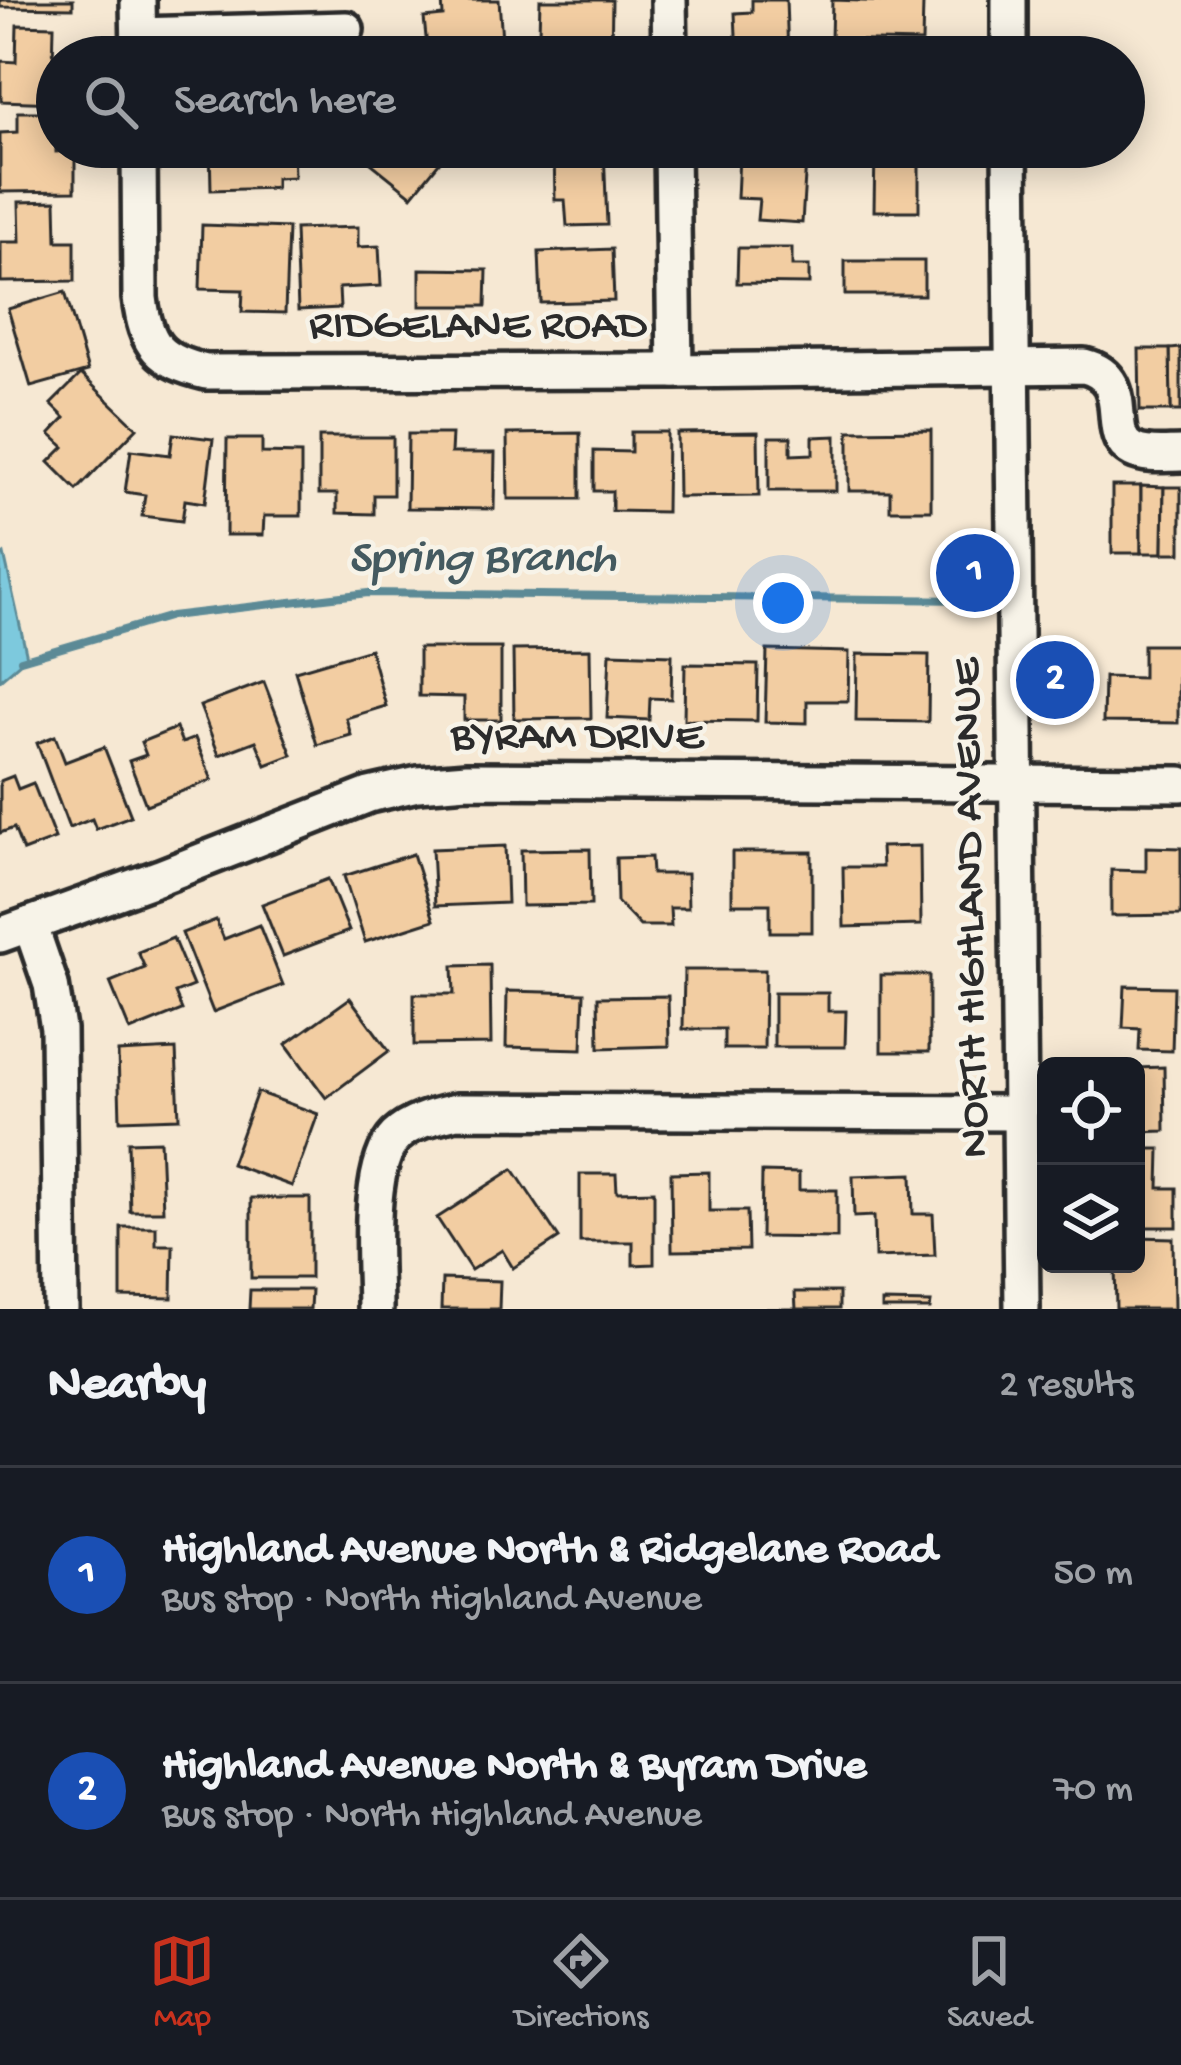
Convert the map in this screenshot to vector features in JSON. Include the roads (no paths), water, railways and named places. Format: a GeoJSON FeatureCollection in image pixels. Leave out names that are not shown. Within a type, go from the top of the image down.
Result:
{"type":"FeatureCollection","features":[{"type":"Feature","properties":{"kind":"street"},"geometry":{"type":"LineString","coordinates":[[139,0],[139,36]]}},
{"type":"Feature","properties":{"kind":"street"},"geometry":{"type":"LineString","coordinates":[[669,0],[670,36]]}},
{"type":"Feature","properties":{"kind":"street"},"geometry":{"type":"LineString","coordinates":[[1009,0],[1009,36]]}},
{"type":"Feature","properties":{"kind":"street"},"geometry":{"type":"LineString","coordinates":[[261,36],[346,29]]}},
{"type":"Feature","properties":{"kind":"street","name":"RIDGELANE ROAD"},"geometry":{"type":"LineString","coordinates":[[140,168],[143,322],[156,349],[178,365],[206,372],[1074,365],[1095,368],[1112,385],[1125,445],[1137,453],[1181,454]]}},
{"type":"Feature","properties":{"kind":"street"},"geometry":{"type":"LineString","coordinates":[[672,168],[675,371]]}},
{"type":"Feature","properties":{"kind":"street","name":"NORTH HIGHLAND AVENUE"},"geometry":{"type":"LineString","coordinates":[[1010,168],[1022,1309]]}},
{"type":"Feature","properties":{"kind":"street","name":"BYRAM DRIVE"},"geometry":{"type":"LineString","coordinates":[[15,930],[369,795],[418,784],[467,780],[1181,784]]}},
{"type":"Feature","properties":{"kind":"street"},"geometry":{"type":"LineString","coordinates":[[15,930],[51,985],[58,1029],[61,1309]]}},
{"type":"Feature","properties":{"kind":"street"},"geometry":{"type":"LineString","coordinates":[[375,1309],[375,1193],[381,1161],[396,1136],[421,1120],[456,1111],[1020,1113]]}},
{"type":"Feature","properties":{"kind":"water"},"geometry":{"type":"Polygon","coordinates":[[[4,554],[27,657],[0,680],[0,557],[4,554]]]}},
{"type":"Feature","properties":{"kind":"waterway","name":"Spring Branch"},"geometry":{"type":"LineString","coordinates":[[21,660],[171,616],[368,593],[972,600]]}},
{"type":"Feature","properties":{"kind":"place","name":"Highland Avenue North & Ridgelane Road"},"geometry":{"type":"Point","coordinates":[975,573]}},
{"type":"Feature","properties":{"kind":"place","name":"Highland Avenue North & Byram Drive"},"geometry":{"type":"Point","coordinates":[1055,680]}}]}
